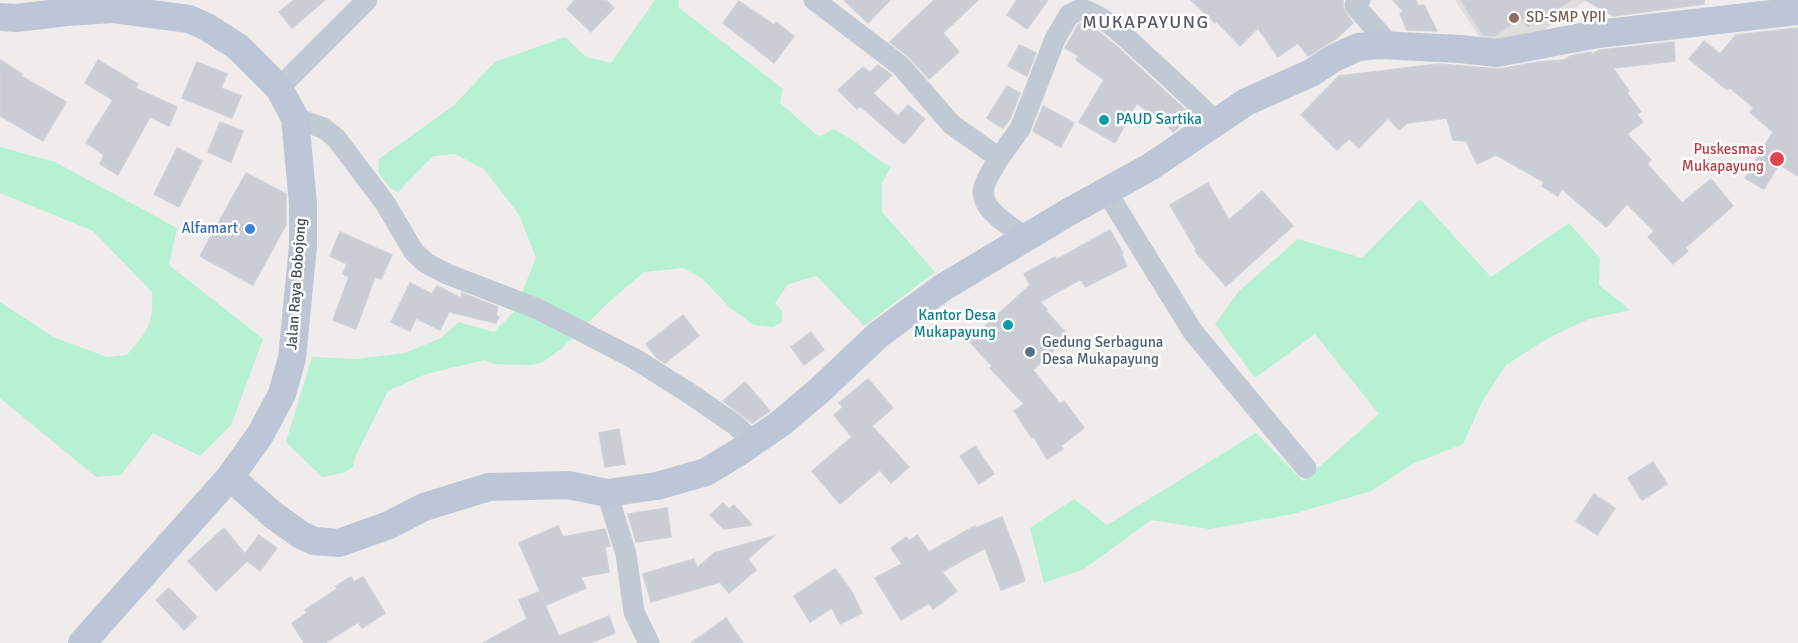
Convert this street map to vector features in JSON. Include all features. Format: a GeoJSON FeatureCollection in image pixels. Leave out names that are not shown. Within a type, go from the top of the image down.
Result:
{"type":"FeatureCollection","features":[{"type":"Feature","properties":{"kind":"street"},"geometry":{"type":"LineString","coordinates":[[279,88],[366,0]]}},
{"type":"Feature","properties":{"kind":"street"},"geometry":{"type":"LineString","coordinates":[[814,0],[901,66],[951,124],[999,158]]}},
{"type":"Feature","properties":{"kind":"street"},"geometry":{"type":"LineString","coordinates":[[1360,0],[1355,5],[1390,46]]}},
{"type":"Feature","properties":{"kind":"street","name":"Jalan Raya Bobojong"},"geometry":{"type":"LineString","coordinates":[[0,17],[16,18],[113,9],[189,19],[207,27],[238,47],[279,88],[295,118],[303,204],[303,246],[292,358],[282,394],[260,435],[230,477],[82,643]]}},
{"type":"Feature","properties":{"kind":"street"},"geometry":{"type":"LineString","coordinates":[[1026,238],[987,207],[982,199],[984,188],[999,158],[1020,129],[1055,39],[1069,15],[1081,9],[1095,13],[1115,27],[1216,122]]}},
{"type":"Feature","properties":{"kind":"street"},"geometry":{"type":"LineString","coordinates":[[230,477],[273,515],[301,535],[325,543],[339,543],[359,537],[424,507],[489,487],[568,485],[607,493],[657,486],[706,472],[781,423],[878,335],[942,288],[1150,167],[1246,102],[1311,73],[1334,58],[1358,48],[1390,46],[1497,53],[1598,34],[1798,11]]}},
{"type":"Feature","properties":{"kind":"street"},"geometry":{"type":"LineString","coordinates":[[295,118],[323,128],[336,138],[385,202],[414,252],[426,263],[447,274],[538,309],[635,359],[690,393],[734,424],[754,442]]}},
{"type":"Feature","properties":{"kind":"street"},"geometry":{"type":"LineString","coordinates":[[1106,191],[1193,332],[1306,468]]}},
{"type":"Feature","properties":{"kind":"street"},"geometry":{"type":"LineString","coordinates":[[607,493],[626,554],[634,612],[649,643]]}},
{"type":"Feature","properties":{"kind":"shaded area","name":"SD-SMP YPII"},"geometry":{"type":"Polygon","coordinates":[[[1455,0],[1586,0],[1536,36],[1487,49],[1455,0]]]}},
{"type":"Feature","properties":{"kind":"green space"},"geometry":{"type":"Polygon","coordinates":[[[655,0],[679,0],[678,7],[783,89],[780,103],[819,137],[834,129],[883,163],[891,166],[882,183],[882,212],[935,272],[864,326],[817,276],[788,284],[775,303],[782,311],[782,322],[773,327],[754,325],[730,308],[702,278],[683,268],[644,272],[609,302],[561,349],[543,362],[533,365],[516,365],[494,364],[484,360],[426,374],[388,391],[355,457],[353,467],[343,473],[322,477],[286,442],[312,357],[356,359],[405,353],[441,338],[459,322],[494,332],[514,312],[536,258],[520,217],[484,169],[455,154],[433,156],[398,192],[390,188],[378,172],[379,159],[453,106],[495,62],[565,37],[586,57],[611,63],[655,0]]]}},
{"type":"Feature","properties":{"kind":"green space"},"geometry":{"type":"Polygon","coordinates":[[[0,147],[55,162],[177,228],[169,265],[263,339],[231,425],[200,456],[153,433],[121,475],[96,477],[0,398],[0,302],[53,337],[107,357],[127,355],[140,340],[148,327],[152,312],[152,292],[93,231],[0,193],[0,147]]]}},
{"type":"Feature","properties":{"kind":"green space"},"geometry":{"type":"Polygon","coordinates":[[[1420,199],[1491,277],[1569,223],[1600,258],[1599,285],[1630,310],[1589,319],[1548,338],[1506,365],[1482,402],[1463,444],[1412,464],[1371,491],[1293,514],[1210,529],[1151,520],[1084,569],[1044,583],[1030,528],[1074,499],[1107,525],[1256,433],[1303,481],[1379,414],[1315,334],[1255,378],[1215,324],[1239,291],[1298,239],[1362,258],[1420,199]]]}},
{"type":"Feature","properties":{"kind":"building"},"geometry":{"type":"Polygon","coordinates":[[[294,0],[325,0],[292,28],[279,12],[294,0]]]}},
{"type":"Feature","properties":{"kind":"building"},"geometry":{"type":"Polygon","coordinates":[[[575,0],[606,0],[614,8],[591,32],[567,9],[575,0]]]}},
{"type":"Feature","properties":{"kind":"building"},"geometry":{"type":"Polygon","coordinates":[[[844,0],[890,0],[868,23],[844,0]]]}},
{"type":"Feature","properties":{"kind":"building"},"geometry":{"type":"Polygon","coordinates":[[[934,0],[978,0],[943,33],[959,52],[929,79],[910,58],[890,42],[934,0]]]}},
{"type":"Feature","properties":{"kind":"building"},"geometry":{"type":"Polygon","coordinates":[[[1017,0],[1048,0],[1027,29],[1007,15],[1017,0]]]}},
{"type":"Feature","properties":{"kind":"building"},"geometry":{"type":"Polygon","coordinates":[[[1191,0],[1343,0],[1343,8],[1353,23],[1337,38],[1308,56],[1298,43],[1278,57],[1258,28],[1240,46],[1216,21],[1215,23],[1191,0]]]}},
{"type":"Feature","properties":{"kind":"building"},"geometry":{"type":"Polygon","coordinates":[[[1393,0],[1415,0],[1419,6],[1424,5],[1437,31],[1407,30],[1400,14],[1403,11],[1393,0]]]}},
{"type":"Feature","properties":{"kind":"building"},"geometry":{"type":"Polygon","coordinates":[[[1461,0],[1571,0],[1527,27],[1522,18],[1494,36],[1483,35],[1461,0]]]}},
{"type":"Feature","properties":{"kind":"building"},"geometry":{"type":"Polygon","coordinates":[[[1586,0],[1704,0],[1704,4],[1613,16],[1586,0]]]}},
{"type":"Feature","properties":{"kind":"building"},"geometry":{"type":"Polygon","coordinates":[[[739,1],[774,25],[776,22],[794,36],[774,63],[723,23],[739,1]]]}},
{"type":"Feature","properties":{"kind":"building"},"geometry":{"type":"Polygon","coordinates":[[[1082,23],[1114,44],[1192,116],[1173,132],[1164,122],[1162,124],[1137,103],[1115,143],[1079,122],[1104,80],[1076,60],[1079,56],[1065,48],[1078,25],[1082,23]]]}},
{"type":"Feature","properties":{"kind":"building"},"geometry":{"type":"Polygon","coordinates":[[[1798,28],[1798,176],[1779,164],[1764,189],[1745,178],[1773,132],[1750,112],[1754,108],[1730,88],[1727,90],[1689,59],[1704,41],[1720,54],[1736,35],[1798,28]]]}},
{"type":"Feature","properties":{"kind":"building"},"geometry":{"type":"Polygon","coordinates":[[[1674,42],[1675,61],[1613,68],[1641,112],[1637,115],[1643,122],[1627,134],[1651,160],[1647,164],[1682,203],[1711,179],[1733,206],[1685,248],[1688,251],[1673,264],[1648,237],[1654,231],[1627,204],[1606,227],[1562,189],[1558,196],[1542,186],[1544,182],[1496,155],[1477,164],[1466,141],[1453,140],[1447,118],[1407,123],[1399,130],[1388,118],[1359,148],[1349,139],[1337,150],[1301,115],[1339,76],[1438,64],[1500,69],[1564,60],[1570,56],[1591,52],[1592,54],[1600,50],[1674,42]]]}},
{"type":"Feature","properties":{"kind":"building"},"geometry":{"type":"Polygon","coordinates":[[[1019,45],[1036,53],[1027,76],[1008,66],[1019,45]]]}},
{"type":"Feature","properties":{"kind":"building"},"geometry":{"type":"Polygon","coordinates":[[[0,60],[22,74],[21,76],[66,102],[43,141],[0,116],[0,60]]]}},
{"type":"Feature","properties":{"kind":"building"},"geometry":{"type":"Polygon","coordinates":[[[98,60],[138,84],[135,88],[177,107],[169,126],[150,117],[118,175],[100,164],[104,155],[86,143],[113,100],[85,83],[98,60]]]}},
{"type":"Feature","properties":{"kind":"building"},"geometry":{"type":"Polygon","coordinates":[[[197,62],[227,74],[221,88],[241,96],[232,118],[182,98],[197,62]]]}},
{"type":"Feature","properties":{"kind":"building"},"geometry":{"type":"Polygon","coordinates":[[[878,65],[892,75],[873,93],[898,116],[908,105],[925,119],[904,144],[860,106],[857,109],[838,90],[863,67],[870,72],[878,65]]]}},
{"type":"Feature","properties":{"kind":"building"},"geometry":{"type":"Polygon","coordinates":[[[1007,86],[1020,93],[1010,119],[1003,128],[987,118],[1007,86]]]}},
{"type":"Feature","properties":{"kind":"building"},"geometry":{"type":"Polygon","coordinates":[[[1043,106],[1074,123],[1061,147],[1033,131],[1043,106]]]}},
{"type":"Feature","properties":{"kind":"building"},"geometry":{"type":"Polygon","coordinates":[[[220,122],[243,131],[231,162],[208,152],[220,122]]]}},
{"type":"Feature","properties":{"kind":"building"},"geometry":{"type":"Polygon","coordinates":[[[177,148],[202,161],[179,207],[154,194],[177,148]]]}},
{"type":"Feature","properties":{"kind":"building","name":"Alfamart"},"geometry":{"type":"Polygon","coordinates":[[[246,173],[286,194],[286,225],[253,285],[200,256],[246,173]]]}},
{"type":"Feature","properties":{"kind":"building"},"geometry":{"type":"Polygon","coordinates":[[[1208,183],[1229,220],[1262,191],[1293,226],[1226,286],[1195,251],[1196,249],[1170,205],[1208,183]]]}},
{"type":"Feature","properties":{"kind":"building"},"geometry":{"type":"Polygon","coordinates":[[[1110,230],[1123,253],[1121,253],[1127,266],[1085,287],[1081,279],[1040,302],[1069,336],[1033,370],[1060,404],[1064,401],[1084,428],[1061,446],[1063,449],[1047,459],[1014,411],[1024,404],[990,368],[992,366],[969,341],[1030,285],[1024,274],[1055,257],[1056,260],[1110,230]]]}},
{"type":"Feature","properties":{"kind":"building"},"geometry":{"type":"Polygon","coordinates":[[[340,232],[392,255],[381,279],[375,277],[356,329],[333,320],[349,277],[343,274],[347,264],[330,256],[340,232]]]}},
{"type":"Feature","properties":{"kind":"building"},"geometry":{"type":"Polygon","coordinates":[[[410,283],[432,294],[437,286],[461,298],[462,293],[498,307],[496,315],[499,317],[496,323],[449,312],[440,330],[416,318],[410,331],[391,322],[410,283]]]}},
{"type":"Feature","properties":{"kind":"building"},"geometry":{"type":"Polygon","coordinates":[[[683,315],[699,336],[665,363],[657,358],[646,344],[683,315]]]}},
{"type":"Feature","properties":{"kind":"building"},"geometry":{"type":"Polygon","coordinates":[[[811,332],[824,350],[804,365],[791,347],[811,332]]]}},
{"type":"Feature","properties":{"kind":"building"},"geometry":{"type":"Polygon","coordinates":[[[868,379],[893,408],[872,426],[909,467],[891,483],[880,470],[840,504],[812,471],[852,437],[834,415],[843,407],[839,403],[868,379]]]}},
{"type":"Feature","properties":{"kind":"building"},"geometry":{"type":"Polygon","coordinates":[[[745,382],[770,411],[752,423],[723,401],[745,382]]]}},
{"type":"Feature","properties":{"kind":"building"},"geometry":{"type":"Polygon","coordinates":[[[619,429],[625,464],[605,467],[599,433],[619,429]]]}},
{"type":"Feature","properties":{"kind":"building"},"geometry":{"type":"Polygon","coordinates":[[[975,446],[994,474],[979,484],[960,456],[975,446]]]}},
{"type":"Feature","properties":{"kind":"building"},"geometry":{"type":"Polygon","coordinates":[[[1653,462],[1667,484],[1642,500],[1628,478],[1653,462]]]}},
{"type":"Feature","properties":{"kind":"building"},"geometry":{"type":"Polygon","coordinates":[[[1594,494],[1615,508],[1597,535],[1576,521],[1594,494]]]}},
{"type":"Feature","properties":{"kind":"building"},"geometry":{"type":"Polygon","coordinates":[[[723,503],[729,509],[734,505],[752,525],[724,529],[710,515],[723,503]]]}},
{"type":"Feature","properties":{"kind":"building"},"geometry":{"type":"Polygon","coordinates":[[[667,508],[671,537],[636,542],[628,514],[667,508]]]}},
{"type":"Feature","properties":{"kind":"building"},"geometry":{"type":"Polygon","coordinates":[[[1002,517],[1025,581],[1001,590],[985,548],[942,572],[957,591],[933,609],[929,603],[901,620],[875,578],[902,564],[891,548],[906,537],[909,541],[917,535],[929,552],[975,526],[976,528],[1002,517]]]}},
{"type":"Feature","properties":{"kind":"building"},"geometry":{"type":"Polygon","coordinates":[[[558,526],[563,537],[605,529],[610,546],[605,547],[609,572],[581,577],[586,588],[546,605],[519,543],[558,526]]]}},
{"type":"Feature","properties":{"kind":"building"},"geometry":{"type":"Polygon","coordinates":[[[224,528],[245,554],[259,535],[277,548],[260,571],[247,561],[216,591],[188,561],[224,528]]]}},
{"type":"Feature","properties":{"kind":"building"},"geometry":{"type":"Polygon","coordinates":[[[774,536],[748,559],[756,570],[729,593],[720,582],[651,602],[643,574],[694,559],[697,568],[714,553],[774,536]]]}},
{"type":"Feature","properties":{"kind":"building"},"geometry":{"type":"Polygon","coordinates":[[[835,569],[852,592],[862,613],[840,624],[832,608],[810,622],[794,596],[835,569]]]}},
{"type":"Feature","properties":{"kind":"building"},"geometry":{"type":"Polygon","coordinates":[[[351,577],[354,582],[363,577],[385,613],[362,628],[358,622],[325,643],[304,643],[292,623],[307,613],[305,610],[351,577]]]}},
{"type":"Feature","properties":{"kind":"building"},"geometry":{"type":"Polygon","coordinates":[[[169,588],[197,617],[184,630],[156,600],[169,588]]]}},
{"type":"Feature","properties":{"kind":"building"},"geometry":{"type":"Polygon","coordinates":[[[539,592],[559,636],[609,616],[615,633],[590,643],[483,643],[527,619],[519,600],[539,592]]]}},
{"type":"Feature","properties":{"kind":"building"},"geometry":{"type":"Polygon","coordinates":[[[726,618],[743,643],[691,643],[726,618]]]}},
{"type":"Feature","properties":{"kind":"place","name":"SD-SMP YPII"},"geometry":{"type":"Point","coordinates":[1514,18]}},
{"type":"Feature","properties":{"kind":"place","name":"PAUD Sartika"},"geometry":{"type":"Point","coordinates":[1104,120]}},
{"type":"Feature","properties":{"kind":"place","name":"Puskesmas Mukapayung"},"geometry":{"type":"Point","coordinates":[1777,159]}},
{"type":"Feature","properties":{"kind":"place","name":"Alfamart"},"geometry":{"type":"Point","coordinates":[250,229]}},
{"type":"Feature","properties":{"kind":"place","name":"Kantor Desa Mukapayung"},"geometry":{"type":"Point","coordinates":[1008,325]}},
{"type":"Feature","properties":{"kind":"place","name":"Gedung Serbaguna Desa Mukapayung"},"geometry":{"type":"Point","coordinates":[1030,352]}},
{"type":"Feature","properties":{"kind":"district","name":"MUKAPAYUNG"},"geometry":{"type":"Point","coordinates":[1146,23]}}]}
